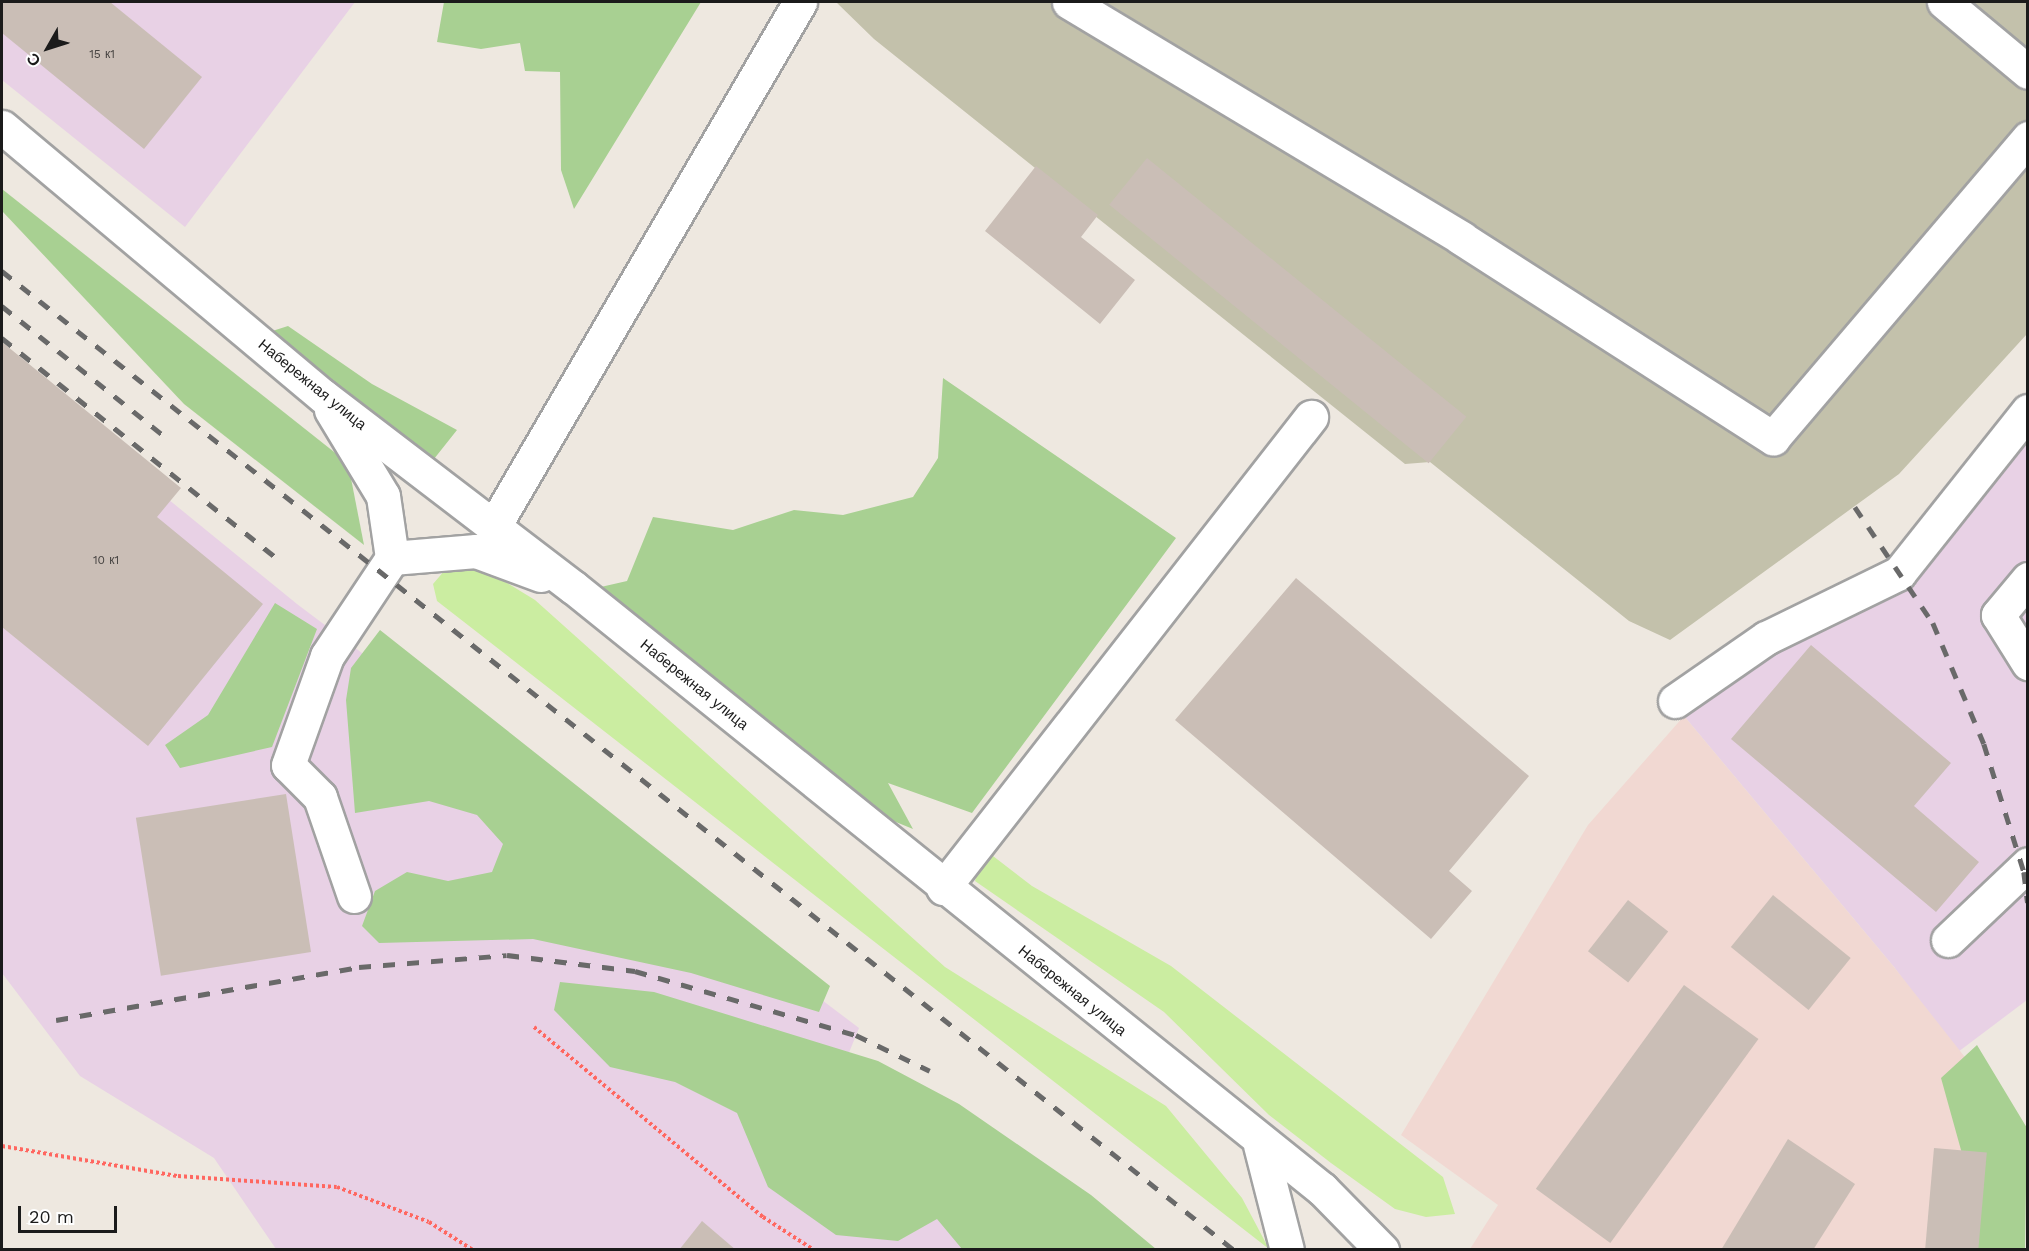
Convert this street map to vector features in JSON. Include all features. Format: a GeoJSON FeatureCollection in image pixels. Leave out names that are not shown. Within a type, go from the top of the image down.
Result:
{"type":"FeatureCollection","features":[{"type":"Feature","properties":{"kind":"street"},"geometry":{"type":"LineString","coordinates":[[494,526],[800,2]]}},
{"type":"Feature","properties":{"kind":"street"},"geometry":{"type":"LineString","coordinates":[[1069,2],[1461,238],[1773,438],[2028,138]]}},
{"type":"Feature","properties":{"kind":"street"},"geometry":{"type":"LineString","coordinates":[[1944,2],[2028,72]]}},
{"type":"Feature","properties":{"kind":"street","name":"Набережная улица"},"geometry":{"type":"LineString","coordinates":[[2,127],[323,396],[573,587],[1260,1145],[1322,1189],[1382,1250]]}},
{"type":"Feature","properties":{"kind":"street"},"geometry":{"type":"LineString","coordinates":[[323,396],[383,496],[392,558],[327,657],[288,765],[320,797],[354,896]]}},
{"type":"Feature","properties":{"kind":"street"},"geometry":{"type":"LineString","coordinates":[[1676,701],[1766,638],[1899,573],[2028,411]]}},
{"type":"Feature","properties":{"kind":"street"},"geometry":{"type":"LineString","coordinates":[[943,888],[1311,417]]}},
{"type":"Feature","properties":{"kind":"street"},"geometry":{"type":"LineString","coordinates":[[392,558],[476,551],[573,587]]}},
{"type":"Feature","properties":{"kind":"street"},"geometry":{"type":"LineString","coordinates":[[2028,579],[1998,615],[2028,663]]}},
{"type":"Feature","properties":{"kind":"street"},"geometry":{"type":"LineString","coordinates":[[1948,940],[2028,864]]}},
{"type":"Feature","properties":{"kind":"street"},"geometry":{"type":"LineString","coordinates":[[1260,1145],[1287,1250]]}},
{"type":"Feature","properties":{"kind":"path"},"geometry":{"type":"LineString","coordinates":[[534,1027],[763,1217],[814,1250]]}},
{"type":"Feature","properties":{"kind":"path"},"geometry":{"type":"LineString","coordinates":[[2,1146],[178,1176],[337,1187],[429,1222],[473,1250]]}},
{"type":"Feature","properties":{"kind":"shaded area"},"geometry":{"type":"Polygon","coordinates":[[[2,2],[355,2],[185,227],[2,80],[2,2]]]}},
{"type":"Feature","properties":{"kind":"shaded area"},"geometry":{"type":"Polygon","coordinates":[[[836,2],[2027,2],[2027,334],[1899,474],[1670,640],[1629,621],[1430,462],[1405,464],[874,39],[836,2]]]}},
{"type":"Feature","properties":{"kind":"shaded area"},"geometry":{"type":"Polygon","coordinates":[[[2,364],[297,604],[859,1028],[848,1055],[1097,1249],[276,1249],[214,1158],[80,1076],[2,973],[2,364]]]}},
{"type":"Feature","properties":{"kind":"shaded area"},"geometry":{"type":"Polygon","coordinates":[[[2027,432],[2027,1000],[1958,1052],[1894,967],[1684,716],[1809,632],[1888,599],[1920,575],[1954,522],[2027,432]]]}},
{"type":"Feature","properties":{"kind":"shaded area"},"geometry":{"type":"Polygon","coordinates":[[[1684,716],[1894,967],[2023,1131],[2014,1249],[1470,1249],[1498,1205],[1401,1135],[1588,825],[1684,716]]]}},
{"type":"Feature","properties":{"kind":"green space"},"geometry":{"type":"Polygon","coordinates":[[[444,2],[701,2],[574,209],[561,170],[560,72],[525,71],[520,43],[481,49],[437,42],[444,2]]]}},
{"type":"Feature","properties":{"kind":"green space"},"geometry":{"type":"Polygon","coordinates":[[[2,189],[348,463],[364,545],[184,404],[3,212],[2,189]]]}},
{"type":"Feature","properties":{"kind":"green space"},"geometry":{"type":"Polygon","coordinates":[[[288,326],[372,384],[457,430],[430,464],[263,334],[288,326]]]}},
{"type":"Feature","properties":{"kind":"green space"},"geometry":{"type":"Polygon","coordinates":[[[943,378],[1176,538],[972,813],[888,783],[913,829],[869,811],[592,589],[627,581],[653,517],[733,530],[794,510],[843,515],[913,497],[938,458],[943,378]]]}},
{"type":"Feature","properties":{"kind":"green space"},"geometry":{"type":"Polygon","coordinates":[[[479,566],[535,600],[945,967],[1166,1106],[1242,1198],[1269,1249],[437,601],[433,584],[445,570],[479,566]]]}},
{"type":"Feature","properties":{"kind":"green space"},"geometry":{"type":"Polygon","coordinates":[[[275,603],[317,629],[272,747],[180,768],[165,745],[208,715],[275,603]]]}},
{"type":"Feature","properties":{"kind":"green space"},"geometry":{"type":"Polygon","coordinates":[[[380,630],[830,986],[819,1012],[691,973],[533,939],[379,943],[362,926],[375,891],[407,872],[448,881],[492,872],[503,844],[477,815],[429,801],[355,813],[346,700],[351,668],[380,630]]]}},
{"type":"Feature","properties":{"kind":"green space"},"geometry":{"type":"Polygon","coordinates":[[[993,856],[1032,886],[1171,966],[1443,1177],[1455,1214],[1426,1217],[1395,1209],[1269,1115],[1164,1012],[975,881],[982,857],[993,856]]]}},
{"type":"Feature","properties":{"kind":"green space"},"geometry":{"type":"Polygon","coordinates":[[[560,982],[654,992],[878,1061],[959,1104],[1091,1195],[1156,1249],[962,1249],[937,1219],[898,1241],[836,1235],[768,1187],[737,1113],[675,1082],[610,1067],[554,1010],[560,982]]]}},
{"type":"Feature","properties":{"kind":"green space"},"geometry":{"type":"Polygon","coordinates":[[[1977,1045],[2027,1128],[2025,1249],[1959,1249],[1971,1186],[1941,1078],[1977,1045]]]}},
{"type":"Feature","properties":{"kind":"building"},"geometry":{"type":"Polygon","coordinates":[[[2,2],[110,2],[202,77],[144,149],[2,33],[2,2]]]}},
{"type":"Feature","properties":{"kind":"building"},"geometry":{"type":"Polygon","coordinates":[[[1147,158],[1466,417],[1429,463],[1109,205],[1147,158]]]}},
{"type":"Feature","properties":{"kind":"building"},"geometry":{"type":"Polygon","coordinates":[[[1036,166],[1098,215],[1081,237],[1135,280],[1100,324],[985,231],[1036,166]]]}},
{"type":"Feature","properties":{"kind":"building"},"geometry":{"type":"Polygon","coordinates":[[[2,342],[181,488],[157,517],[263,604],[148,746],[2,627],[2,342]]]}},
{"type":"Feature","properties":{"kind":"building"},"geometry":{"type":"Polygon","coordinates":[[[1296,578],[1529,776],[1449,871],[1472,891],[1431,939],[1175,720],[1296,578]]]}},
{"type":"Feature","properties":{"kind":"building"},"geometry":{"type":"Polygon","coordinates":[[[1811,645],[1951,763],[1914,806],[1979,862],[1936,912],[1731,739],[1811,645]]]}},
{"type":"Feature","properties":{"kind":"building"},"geometry":{"type":"Polygon","coordinates":[[[286,794],[311,952],[161,976],[136,818],[286,794]]]}},
{"type":"Feature","properties":{"kind":"building"},"geometry":{"type":"Polygon","coordinates":[[[1773,895],[1851,958],[1809,1010],[1731,947],[1773,895]]]}},
{"type":"Feature","properties":{"kind":"building"},"geometry":{"type":"Polygon","coordinates":[[[1628,900],[1668,931],[1628,983],[1588,951],[1628,900]]]}},
{"type":"Feature","properties":{"kind":"building"},"geometry":{"type":"Polygon","coordinates":[[[1684,985],[1758,1039],[1610,1243],[1536,1189],[1684,985]]]}},
{"type":"Feature","properties":{"kind":"building"},"geometry":{"type":"Polygon","coordinates":[[[1788,1139],[1855,1184],[1813,1250],[1721,1250],[1788,1139]]]}},
{"type":"Feature","properties":{"kind":"building"},"geometry":{"type":"Polygon","coordinates":[[[1934,1148],[1987,1153],[1978,1250],[1925,1250],[1934,1148]]]}},
{"type":"Feature","properties":{"kind":"building"},"geometry":{"type":"Polygon","coordinates":[[[702,1221],[736,1250],[679,1250],[702,1221]]]}},
{"type":"Feature","properties":{"kind":"railway"},"geometry":{"type":"LineString","coordinates":[[2,271],[1234,1250]]}},
{"type":"Feature","properties":{"kind":"railway"},"geometry":{"type":"LineString","coordinates":[[2,306],[168,439]]}},
{"type":"Feature","properties":{"kind":"railway"},"geometry":{"type":"LineString","coordinates":[[2,338],[278,559]]}},
{"type":"Feature","properties":{"kind":"railway"},"geometry":{"type":"LineString","coordinates":[[1855,507],[1933,623],[1984,744],[2024,872],[2028,903]]}},
{"type":"Feature","properties":{"kind":"railway"},"geometry":{"type":"LineString","coordinates":[[56,1020],[359,967],[507,955],[635,971],[856,1035],[930,1071]]}}]}
